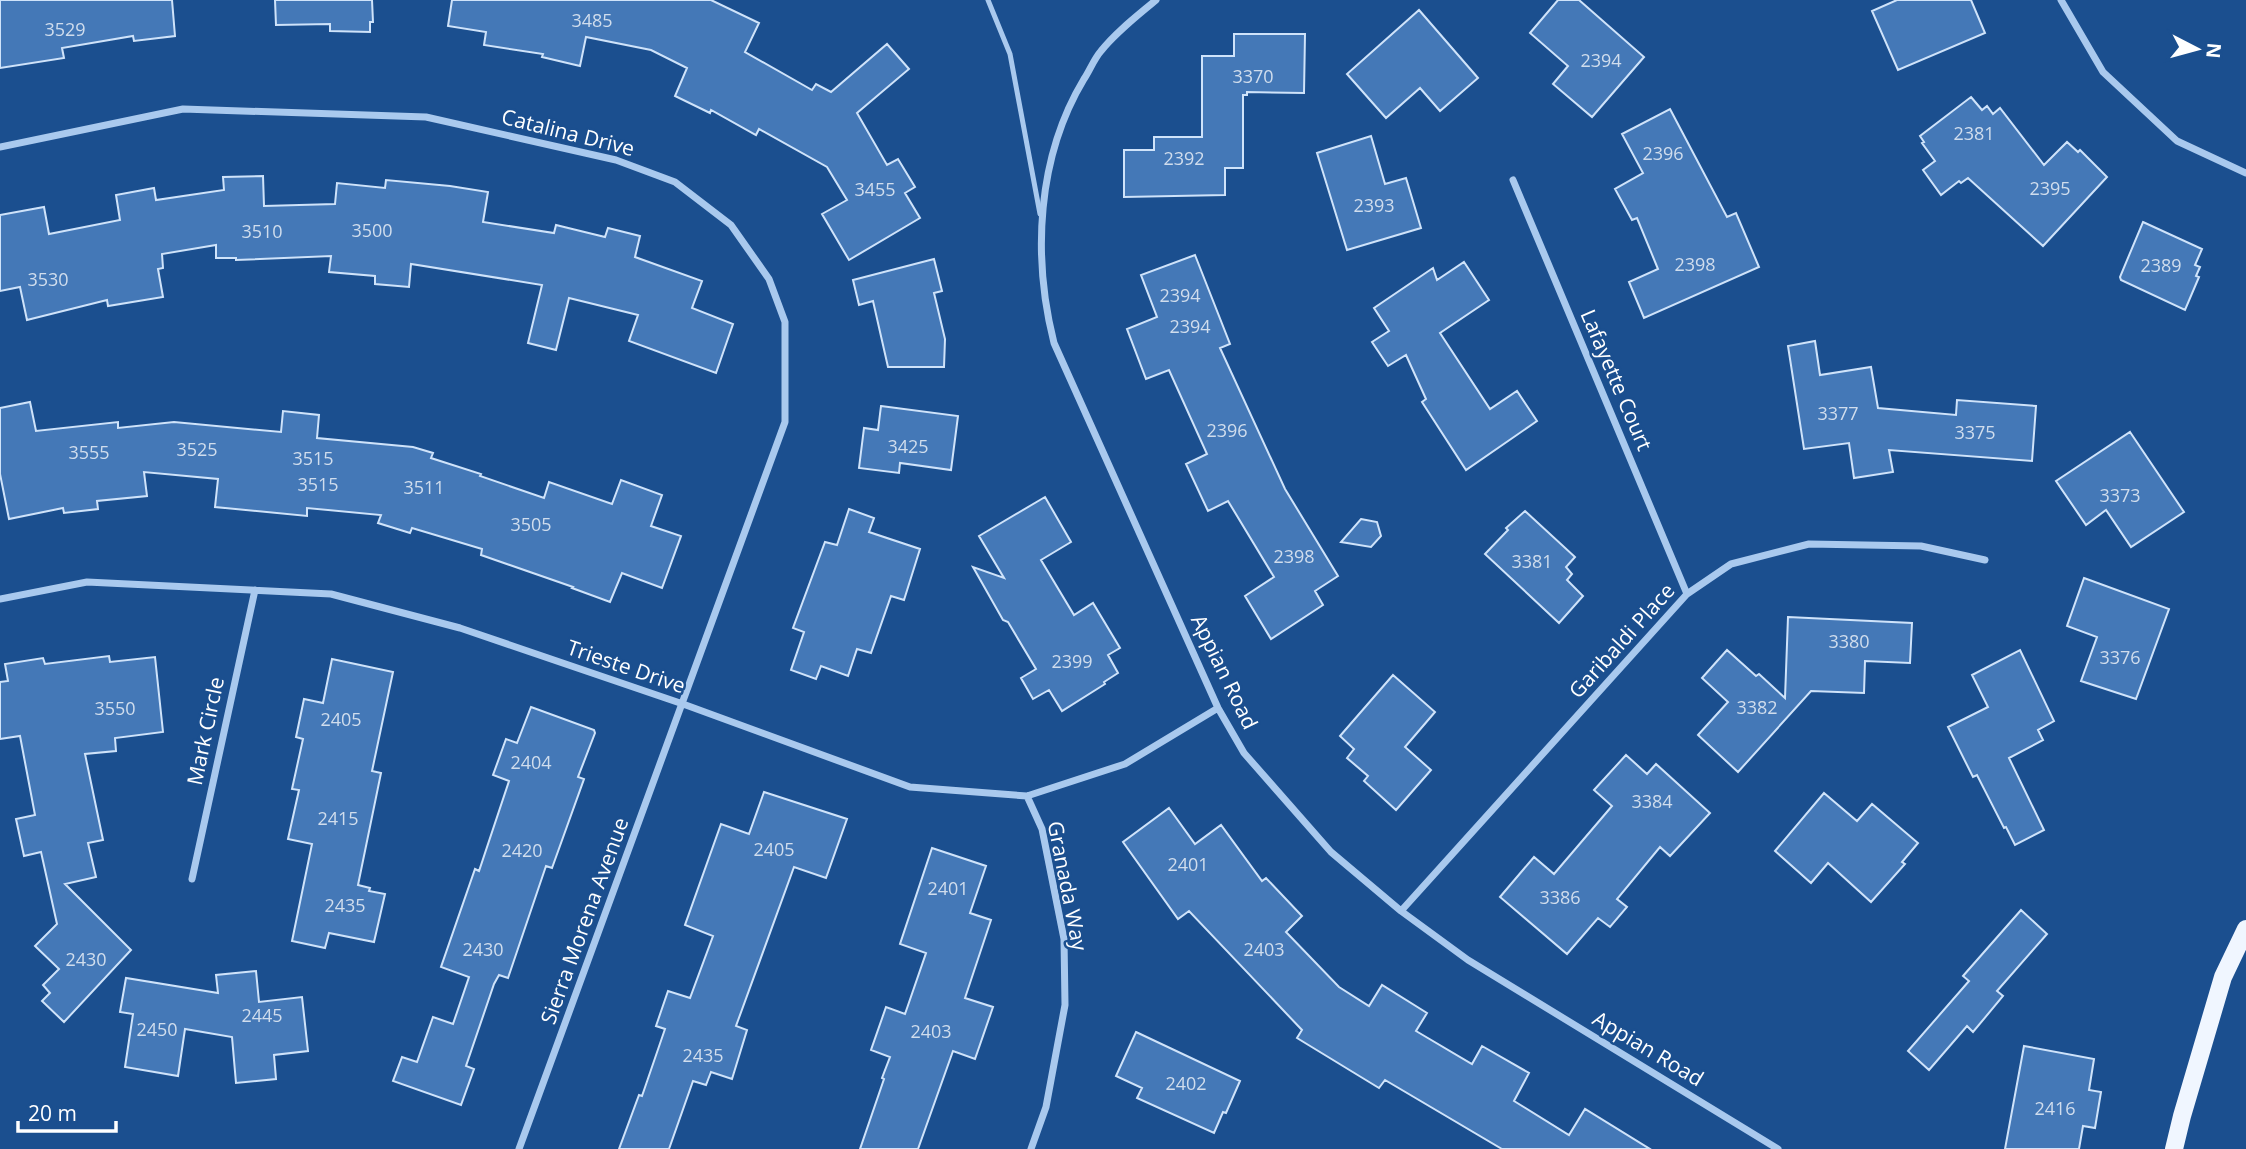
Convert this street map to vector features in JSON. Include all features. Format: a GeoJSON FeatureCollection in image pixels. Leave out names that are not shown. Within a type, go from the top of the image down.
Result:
{"type":"FeatureCollection","features":[{"type":"Feature","properties":{"kind":"main road"},"geometry":{"type":"LineString","coordinates":[[2175,1149],[2182,1115],[2223,977],[2246,929]]}},
{"type":"Feature","properties":{"kind":"street","name":"Appian Road"},"geometry":{"type":"LineString","coordinates":[[1156,0],[1101,52],[1073,97],[1052,151],[1042,220],[1045,308],[1054,343],[1218,708],[1244,753],[1331,852],[1401,911],[1468,960],[1778,1149]]}},
{"type":"Feature","properties":{"kind":"street"},"geometry":{"type":"LineString","coordinates":[[2060,0],[2103,72],[2177,141],[2246,173]]}},
{"type":"Feature","properties":{"kind":"street","name":"Catalina Drive"},"geometry":{"type":"LineString","coordinates":[[0,147],[183,109],[426,117],[616,160],[675,182],[731,225],[769,279],[785,322],[785,422],[683,704]]}},
{"type":"Feature","properties":{"kind":"street","name":"Lafayette Court"},"geometry":{"type":"LineString","coordinates":[[1513,180],[1686,594]]}},
{"type":"Feature","properties":{"kind":"street","name":"Garibaldi Place"},"geometry":{"type":"LineString","coordinates":[[1401,911],[1686,594],[1731,564],[1809,544],[1921,545],[1985,560]]}},
{"type":"Feature","properties":{"kind":"street","name":"Trieste Drive"},"geometry":{"type":"LineString","coordinates":[[0,599],[86,582],[331,594],[460,628],[683,704],[910,787],[1027,796],[1125,764],[1218,708]]}},
{"type":"Feature","properties":{"kind":"street","name":"Mark Circle"},"geometry":{"type":"LineString","coordinates":[[192,879],[255,590]]}},
{"type":"Feature","properties":{"kind":"street","name":"Sierra Morena Avenue"},"geometry":{"type":"LineString","coordinates":[[519,1149],[683,704]]}},
{"type":"Feature","properties":{"kind":"street","name":"Granada Way"},"geometry":{"type":"LineString","coordinates":[[1027,796],[1042,829],[1064,939],[1065,1005],[1046,1107],[1031,1149]]}},
{"type":"Feature","properties":{"kind":"lane"},"geometry":{"type":"LineString","coordinates":[[988,0],[1010,54],[1042,220]]}},
{"type":"Feature","properties":{"kind":"building"},"geometry":{"type":"Polygon","coordinates":[[[0,0],[172,0],[175,36],[134,41],[133,36],[62,48],[64,58],[0,68],[0,0]]]}},
{"type":"Feature","properties":{"kind":"building"},"geometry":{"type":"Polygon","coordinates":[[[275,0],[372,0],[373,22],[370,22],[370,32],[330,31],[330,24],[276,25],[275,0]]]}},
{"type":"Feature","properties":{"kind":"building"},"geometry":{"type":"Polygon","coordinates":[[[452,0],[711,0],[759,23],[745,52],[812,90],[816,84],[831,92],[887,44],[909,69],[857,113],[887,165],[898,159],[915,187],[905,193],[920,218],[849,260],[822,214],[847,200],[827,167],[759,129],[756,135],[711,110],[710,113],[675,96],[687,68],[651,50],[586,37],[580,66],[542,57],[543,54],[484,45],[486,32],[448,26],[452,0]]]}},
{"type":"Feature","properties":{"kind":"building"},"geometry":{"type":"Polygon","coordinates":[[[1558,0],[1579,0],[1644,57],[1592,117],[1553,84],[1568,66],[1530,33],[1558,0]]]}},
{"type":"Feature","properties":{"kind":"building"},"geometry":{"type":"Polygon","coordinates":[[[1897,0],[1971,0],[1985,33],[1898,70],[1872,11],[1897,0]]]}},
{"type":"Feature","properties":{"kind":"building"},"geometry":{"type":"Polygon","coordinates":[[[1419,10],[1478,78],[1440,111],[1420,88],[1386,118],[1347,74],[1419,10]]]}},
{"type":"Feature","properties":{"kind":"building"},"geometry":{"type":"Polygon","coordinates":[[[1234,34],[1305,34],[1304,93],[1247,92],[1247,95],[1243,95],[1243,168],[1225,168],[1225,195],[1124,197],[1124,150],[1154,150],[1154,137],[1202,137],[1202,56],[1234,56],[1234,34]]]}},
{"type":"Feature","properties":{"kind":"building"},"geometry":{"type":"Polygon","coordinates":[[[1971,97],[1982,110],[1987,106],[1993,114],[2000,108],[2044,165],[2067,142],[2078,152],[2080,150],[2107,177],[2043,246],[1968,178],[1961,183],[1959,181],[1941,195],[1923,170],[1935,161],[1920,136],[1971,97]]]}},
{"type":"Feature","properties":{"kind":"building"},"geometry":{"type":"Polygon","coordinates":[[[1670,109],[1727,217],[1736,213],[1759,267],[1644,318],[1629,282],[1658,269],[1637,218],[1632,220],[1615,189],[1643,173],[1622,134],[1670,109]]]}},
{"type":"Feature","properties":{"kind":"building"},"geometry":{"type":"Polygon","coordinates":[[[1371,136],[1385,184],[1406,178],[1421,228],[1347,250],[1317,153],[1371,136]]]}},
{"type":"Feature","properties":{"kind":"building"},"geometry":{"type":"Polygon","coordinates":[[[263,176],[264,206],[335,204],[337,183],[385,188],[386,180],[488,192],[483,222],[554,233],[556,225],[605,237],[608,228],[640,236],[635,257],[702,281],[692,308],[733,324],[716,373],[629,341],[638,315],[569,298],[556,350],[528,343],[542,285],[411,264],[409,287],[375,284],[375,276],[329,272],[331,256],[236,260],[216,258],[216,245],[162,254],[163,268],[158,269],[163,297],[108,306],[107,300],[27,320],[20,287],[0,291],[0,215],[44,207],[49,234],[120,220],[116,195],[154,188],[156,200],[224,190],[223,177],[263,176]]]}},
{"type":"Feature","properties":{"kind":"building"},"geometry":{"type":"Polygon","coordinates":[[[2143,222],[2202,249],[2195,265],[2200,267],[2196,276],[2199,277],[2185,310],[2121,280],[2143,222]]]}},
{"type":"Feature","properties":{"kind":"building"},"geometry":{"type":"Polygon","coordinates":[[[1195,255],[1230,344],[1220,348],[1285,489],[1338,576],[1315,591],[1323,605],[1271,639],[1245,596],[1274,577],[1228,501],[1208,511],[1186,464],[1207,454],[1169,370],[1146,379],[1127,329],[1157,317],[1141,275],[1195,255]]]}},
{"type":"Feature","properties":{"kind":"building"},"geometry":{"type":"Polygon","coordinates":[[[934,259],[942,291],[934,293],[945,339],[944,367],[888,367],[873,301],[859,305],[853,280],[934,259]]]}},
{"type":"Feature","properties":{"kind":"building"},"geometry":{"type":"Polygon","coordinates":[[[1464,262],[1489,300],[1440,333],[1490,409],[1517,391],[1537,421],[1466,470],[1422,402],[1426,399],[1406,355],[1388,366],[1372,342],[1389,331],[1374,308],[1433,268],[1437,280],[1464,262]]]}},
{"type":"Feature","properties":{"kind":"building"},"geometry":{"type":"Polygon","coordinates":[[[1815,341],[1820,375],[1871,367],[1878,408],[1956,415],[1957,400],[2036,406],[2032,461],[1889,450],[1893,472],[1854,478],[1849,443],[1804,449],[1788,346],[1815,341]]]}},
{"type":"Feature","properties":{"kind":"building"},"geometry":{"type":"Polygon","coordinates":[[[30,402],[36,431],[118,422],[118,428],[174,422],[281,432],[283,411],[319,415],[317,438],[413,447],[433,453],[431,458],[544,498],[549,482],[612,504],[621,480],[662,495],[651,526],[681,536],[662,588],[622,573],[610,602],[481,555],[482,549],[412,528],[410,533],[378,523],[381,515],[307,508],[307,516],[215,507],[218,479],[144,472],[147,496],[97,501],[98,509],[64,513],[63,508],[9,519],[0,474],[0,408],[30,402]]]}},
{"type":"Feature","properties":{"kind":"building"},"geometry":{"type":"Polygon","coordinates":[[[881,406],[958,416],[951,470],[900,463],[899,473],[859,468],[864,428],[878,430],[881,406]]]}},
{"type":"Feature","properties":{"kind":"building"},"geometry":{"type":"Polygon","coordinates":[[[2130,432],[2184,512],[2131,547],[2106,510],[2086,525],[2056,481],[2130,432]]]}},
{"type":"Feature","properties":{"kind":"building"},"geometry":{"type":"Polygon","coordinates":[[[1045,497],[1071,542],[1041,560],[1074,615],[1093,603],[1120,648],[1108,655],[1118,673],[1062,711],[1049,690],[1033,699],[1021,678],[1036,669],[1008,622],[1003,620],[973,567],[1004,578],[979,536],[1045,497]]]}},
{"type":"Feature","properties":{"kind":"building"},"geometry":{"type":"Polygon","coordinates":[[[849,509],[874,518],[869,532],[920,549],[904,600],[891,596],[871,653],[857,649],[848,676],[821,666],[816,679],[791,670],[804,632],[793,628],[825,542],[837,545],[849,509]]]}},
{"type":"Feature","properties":{"kind":"building"},"geometry":{"type":"Polygon","coordinates":[[[1525,511],[1575,557],[1566,567],[1572,574],[1567,580],[1583,596],[1559,623],[1485,554],[1508,530],[1506,528],[1525,511]]]}},
{"type":"Feature","properties":{"kind":"building"},"geometry":{"type":"Polygon","coordinates":[[[1361,519],[1377,522],[1381,536],[1371,547],[1341,542],[1361,519]]]}},
{"type":"Feature","properties":{"kind":"building"},"geometry":{"type":"Polygon","coordinates":[[[2084,578],[2169,609],[2136,699],[2081,681],[2097,637],[2067,626],[2084,578]]]}},
{"type":"Feature","properties":{"kind":"building"},"geometry":{"type":"Polygon","coordinates":[[[1788,617],[1912,623],[1910,663],[1865,661],[1864,693],[1811,691],[1738,772],[1698,735],[1728,702],[1702,678],[1727,650],[1785,698],[1788,617]]]}},
{"type":"Feature","properties":{"kind":"building"},"geometry":{"type":"Polygon","coordinates":[[[2020,650],[2054,721],[2038,730],[2043,740],[2009,758],[2044,830],[2015,845],[1977,775],[1973,777],[1948,727],[1988,707],[1972,675],[2020,650]]]}},
{"type":"Feature","properties":{"kind":"building"},"geometry":{"type":"Polygon","coordinates":[[[109,656],[110,662],[155,657],[163,732],[115,738],[116,751],[85,754],[103,840],[88,843],[96,877],[65,884],[131,950],[64,1022],[42,1001],[50,993],[43,985],[59,969],[35,946],[57,924],[41,852],[24,856],[16,819],[35,815],[20,736],[0,739],[0,682],[8,681],[5,664],[43,658],[45,664],[109,656]]]}},
{"type":"Feature","properties":{"kind":"building"},"geometry":{"type":"Polygon","coordinates":[[[332,659],[393,672],[372,771],[381,773],[358,885],[370,888],[369,891],[385,894],[374,942],[329,933],[325,948],[292,941],[312,844],[288,839],[299,790],[292,789],[303,739],[296,737],[304,699],[323,703],[332,659]]]}},
{"type":"Feature","properties":{"kind":"building"},"geometry":{"type":"Polygon","coordinates":[[[1393,675],[1435,712],[1405,747],[1431,770],[1396,810],[1364,781],[1368,776],[1347,758],[1354,749],[1340,736],[1393,675]]]}},
{"type":"Feature","properties":{"kind":"building"},"geometry":{"type":"Polygon","coordinates":[[[531,707],[594,730],[595,733],[578,777],[584,779],[552,868],[546,866],[508,978],[499,975],[494,984],[466,1066],[474,1069],[461,1105],[393,1081],[402,1057],[417,1062],[433,1017],[453,1024],[469,977],[441,967],[475,869],[479,871],[509,781],[493,775],[506,739],[517,743],[531,707]]]}},
{"type":"Feature","properties":{"kind":"building"},"geometry":{"type":"Polygon","coordinates":[[[1626,755],[1647,774],[1656,764],[1710,813],[1670,856],[1660,847],[1617,899],[1627,907],[1610,927],[1598,918],[1567,954],[1500,897],[1534,857],[1554,874],[1612,806],[1594,790],[1626,755]]]}},
{"type":"Feature","properties":{"kind":"building"},"geometry":{"type":"Polygon","coordinates":[[[764,792],[847,819],[826,878],[794,867],[736,1026],[747,1030],[732,1079],[711,1072],[706,1085],[693,1081],[669,1149],[619,1149],[639,1095],[642,1096],[665,1029],[656,1026],[668,991],[690,998],[713,936],[685,925],[721,824],[749,834],[764,792]]]}},
{"type":"Feature","properties":{"kind":"building"},"geometry":{"type":"Polygon","coordinates":[[[1824,793],[1857,821],[1872,804],[1918,843],[1902,862],[1905,864],[1871,902],[1828,863],[1811,883],[1775,851],[1824,793]]]}},
{"type":"Feature","properties":{"kind":"building"},"geometry":{"type":"Polygon","coordinates":[[[1169,808],[1195,844],[1221,825],[1262,881],[1266,878],[1302,916],[1286,932],[1339,987],[1369,1006],[1382,985],[1427,1013],[1416,1031],[1472,1064],[1482,1046],[1529,1073],[1514,1101],[1569,1135],[1585,1109],[1650,1149],[1502,1149],[1385,1080],[1379,1088],[1297,1038],[1302,1030],[1189,911],[1178,919],[1123,842],[1169,808]]]}},
{"type":"Feature","properties":{"kind":"building"},"geometry":{"type":"Polygon","coordinates":[[[932,848],[986,866],[970,913],[991,920],[965,998],[993,1007],[975,1059],[953,1051],[918,1149],[860,1149],[890,1057],[871,1050],[886,1007],[905,1014],[926,953],[900,944],[932,848]]]}},
{"type":"Feature","properties":{"kind":"building"},"geometry":{"type":"Polygon","coordinates":[[[2021,910],[2047,934],[1997,991],[2003,996],[1973,1032],[1967,1026],[1929,1070],[1908,1051],[1969,981],[1963,976],[2021,910]]]}},
{"type":"Feature","properties":{"kind":"building"},"geometry":{"type":"Polygon","coordinates":[[[256,971],[259,1002],[302,997],[308,1051],[274,1055],[276,1079],[236,1083],[232,1037],[185,1029],[178,1076],[125,1067],[133,1014],[120,1012],[126,978],[218,993],[216,975],[256,971]]]}},
{"type":"Feature","properties":{"kind":"building"},"geometry":{"type":"Polygon","coordinates":[[[1136,1032],[1240,1081],[1214,1133],[1137,1098],[1142,1088],[1116,1076],[1136,1032]]]}},
{"type":"Feature","properties":{"kind":"building"},"geometry":{"type":"Polygon","coordinates":[[[2024,1046],[2094,1059],[2089,1090],[2101,1092],[2095,1128],[2083,1126],[2079,1149],[2005,1149],[2024,1046]]]}}]}
